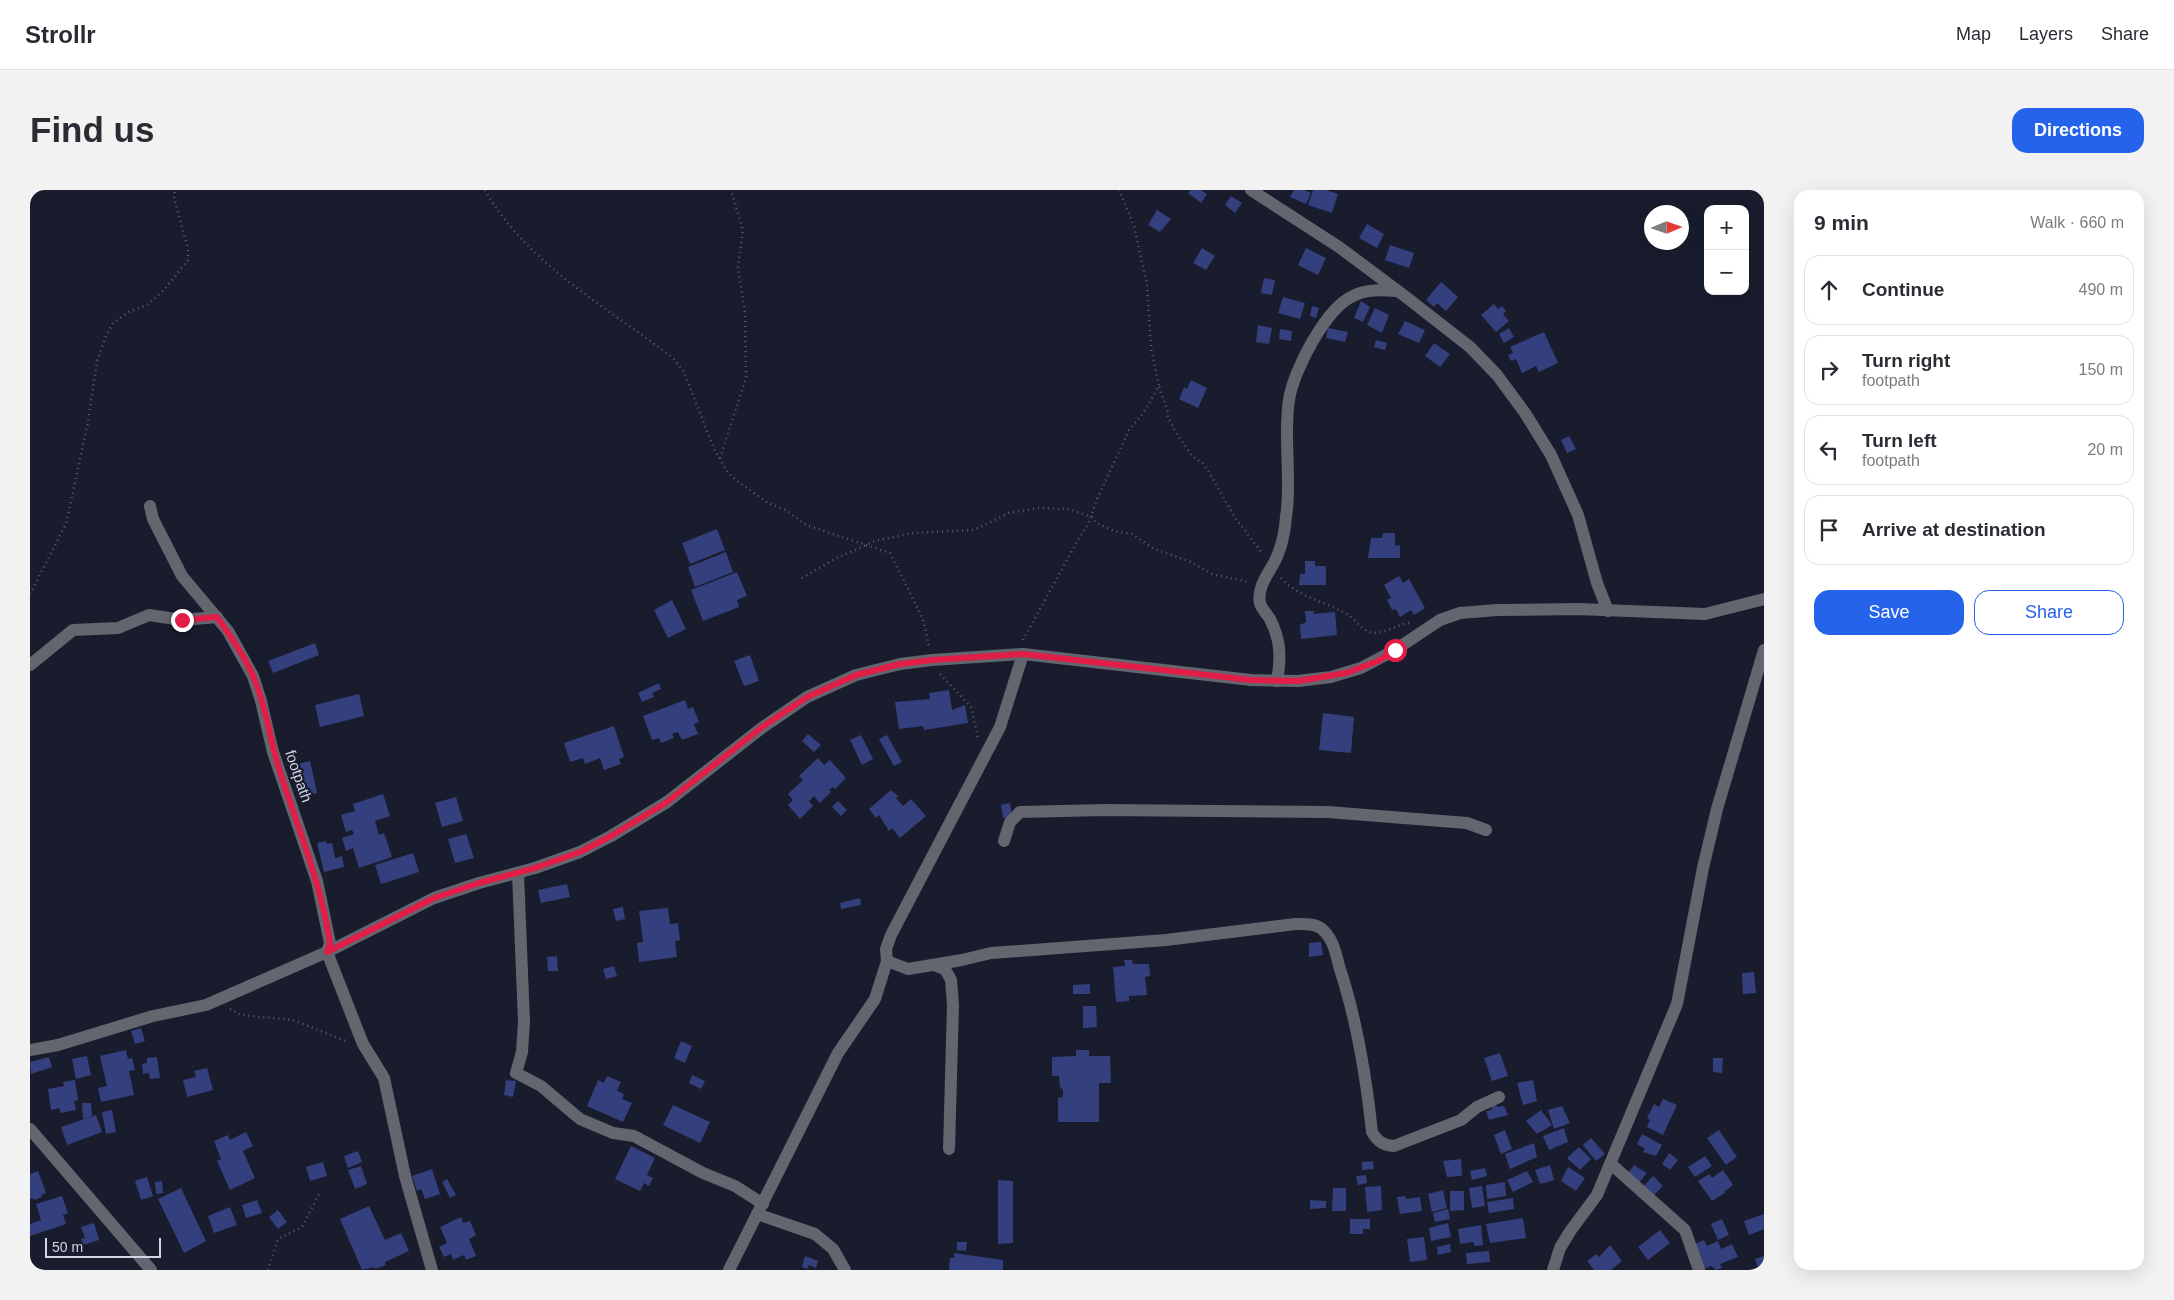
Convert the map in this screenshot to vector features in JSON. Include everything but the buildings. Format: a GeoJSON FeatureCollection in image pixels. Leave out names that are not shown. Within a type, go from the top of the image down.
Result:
{"type":"FeatureCollection","features":[{"type":"Feature","properties":{"kind":"street"},"geometry":{"type":"LineString","coordinates":[[1251,190],[1339,247],[1397,290],[1470,347],[1497,375],[1525,413],[1551,456],[1578,515],[1597,583],[1608,611]]}},
{"type":"Feature","properties":{"kind":"street"},"geometry":{"type":"LineString","coordinates":[[1277,681],[1280,649],[1277,634],[1260,603],[1262,585],[1278,556],[1286,517],[1289,493],[1289,399],[1297,376],[1319,331],[1335,307],[1353,296],[1373,290],[1397,290]]}},
{"type":"Feature","properties":{"kind":"street","name":"footpath"},"geometry":{"type":"LineString","coordinates":[[150,506],[153,519],[182,576],[228,631],[253,676],[273,752],[301,829],[322,897],[330,943],[327,952]]}},
{"type":"Feature","properties":{"kind":"street"},"geometry":{"type":"LineString","coordinates":[[30,1050],[58,1044],[153,1016],[189,1010],[224,997],[327,952],[434,898],[580,852],[611,836],[667,802],[762,727],[814,693],[856,675],[900,664],[1016,654],[1251,680],[1316,680],[1361,668],[1395,650],[1440,620],[1460,613],[1497,610],[1705,614],[1764,599]]}},
{"type":"Feature","properties":{"kind":"street"},"geometry":{"type":"LineString","coordinates":[[30,665],[73,630],[118,628],[149,615],[182,620],[217,617]]}},
{"type":"Feature","properties":{"kind":"street"},"geometry":{"type":"LineString","coordinates":[[1553,1270],[1560,1248],[1570,1230],[1598,1195],[1677,1004],[1703,868],[1715,817],[1764,650]]}},
{"type":"Feature","properties":{"kind":"street"},"geometry":{"type":"LineString","coordinates":[[728,1270],[838,1053],[875,999],[887,961],[886,949],[891,935],[985,758],[1006,711],[1016,654]]}},
{"type":"Feature","properties":{"kind":"street"},"geometry":{"type":"LineString","coordinates":[[1004,841],[1010,822],[1020,812],[1104,810],[1328,812],[1467,822],[1486,830]]}},
{"type":"Feature","properties":{"kind":"street"},"geometry":{"type":"LineString","coordinates":[[518,873],[524,1022],[522,1052],[516,1073],[541,1086],[580,1118],[613,1133],[634,1136],[703,1173],[735,1186],[760,1209],[815,1234],[832,1249],[845,1270]]}},
{"type":"Feature","properties":{"kind":"street"},"geometry":{"type":"LineString","coordinates":[[887,961],[908,969],[991,953],[1166,940],[1295,924],[1311,924],[1323,929],[1331,940],[1346,986],[1361,1050],[1372,1132],[1377,1140],[1384,1145],[1394,1146],[1461,1120],[1477,1107],[1499,1097]]}},
{"type":"Feature","properties":{"kind":"street"},"geometry":{"type":"LineString","coordinates":[[327,952],[368,1051],[381,1072],[387,1088],[405,1176],[432,1270]]}},
{"type":"Feature","properties":{"kind":"street"},"geometry":{"type":"LineString","coordinates":[[934,965],[945,969],[951,980],[953,1005],[949,1149]]}},
{"type":"Feature","properties":{"kind":"street"},"geometry":{"type":"LineString","coordinates":[[30,1129],[151,1270]]}},
{"type":"Feature","properties":{"kind":"street"},"geometry":{"type":"LineString","coordinates":[[1611,1164],[1685,1230],[1699,1270]]}},
{"type":"Feature","properties":{"kind":"path"},"geometry":{"type":"LineString","coordinates":[[30,594],[66,524],[88,422],[97,362],[106,336],[113,323],[129,312],[147,305],[164,290],[188,260],[188,249],[174,198],[175,190]]}},
{"type":"Feature","properties":{"kind":"path"},"geometry":{"type":"LineString","coordinates":[[485,190],[511,230],[550,265],[673,358],[684,372],[710,442],[728,473],[768,503],[786,510],[806,525],[890,553],[923,619],[932,660],[940,674],[971,707],[979,743],[985,758]]}},
{"type":"Feature","properties":{"kind":"path"},"geometry":{"type":"LineString","coordinates":[[720,458],[746,378],[745,313],[738,267],[743,230],[731,190]]}},
{"type":"Feature","properties":{"kind":"path"},"geometry":{"type":"LineString","coordinates":[[1016,654],[1033,619],[1092,517],[1097,499],[1129,430],[1144,412],[1159,386],[1151,348],[1146,277],[1134,226],[1119,190]]}},
{"type":"Feature","properties":{"kind":"path"},"geometry":{"type":"LineString","coordinates":[[802,578],[835,559],[875,541],[912,533],[974,530],[1009,513],[1039,508],[1068,509],[1092,517],[1096,523],[1114,531],[1132,534],[1154,549],[1188,561],[1212,574],[1262,585]]}},
{"type":"Feature","properties":{"kind":"path"},"geometry":{"type":"LineString","coordinates":[[224,997],[226,1007],[241,1015],[293,1020],[340,1037],[368,1051]]}},
{"type":"Feature","properties":{"kind":"path"},"geometry":{"type":"LineString","coordinates":[[268,1270],[278,1239],[302,1227],[319,1194]]}},
{"type":"Feature","properties":{"kind":"route"},"geometry":{"type":"LineString","coordinates":[[182,620],[217,617],[228,631],[253,676],[273,752],[301,829],[324,905],[330,943],[327,952],[434,898],[479,883],[535,868],[580,852],[611,836],[667,802],[762,727],[807,697],[856,675],[900,664],[1023,654],[1251,680],[1298,681],[1316,680],[1346,673],[1378,661],[1395,650]]}}]}
